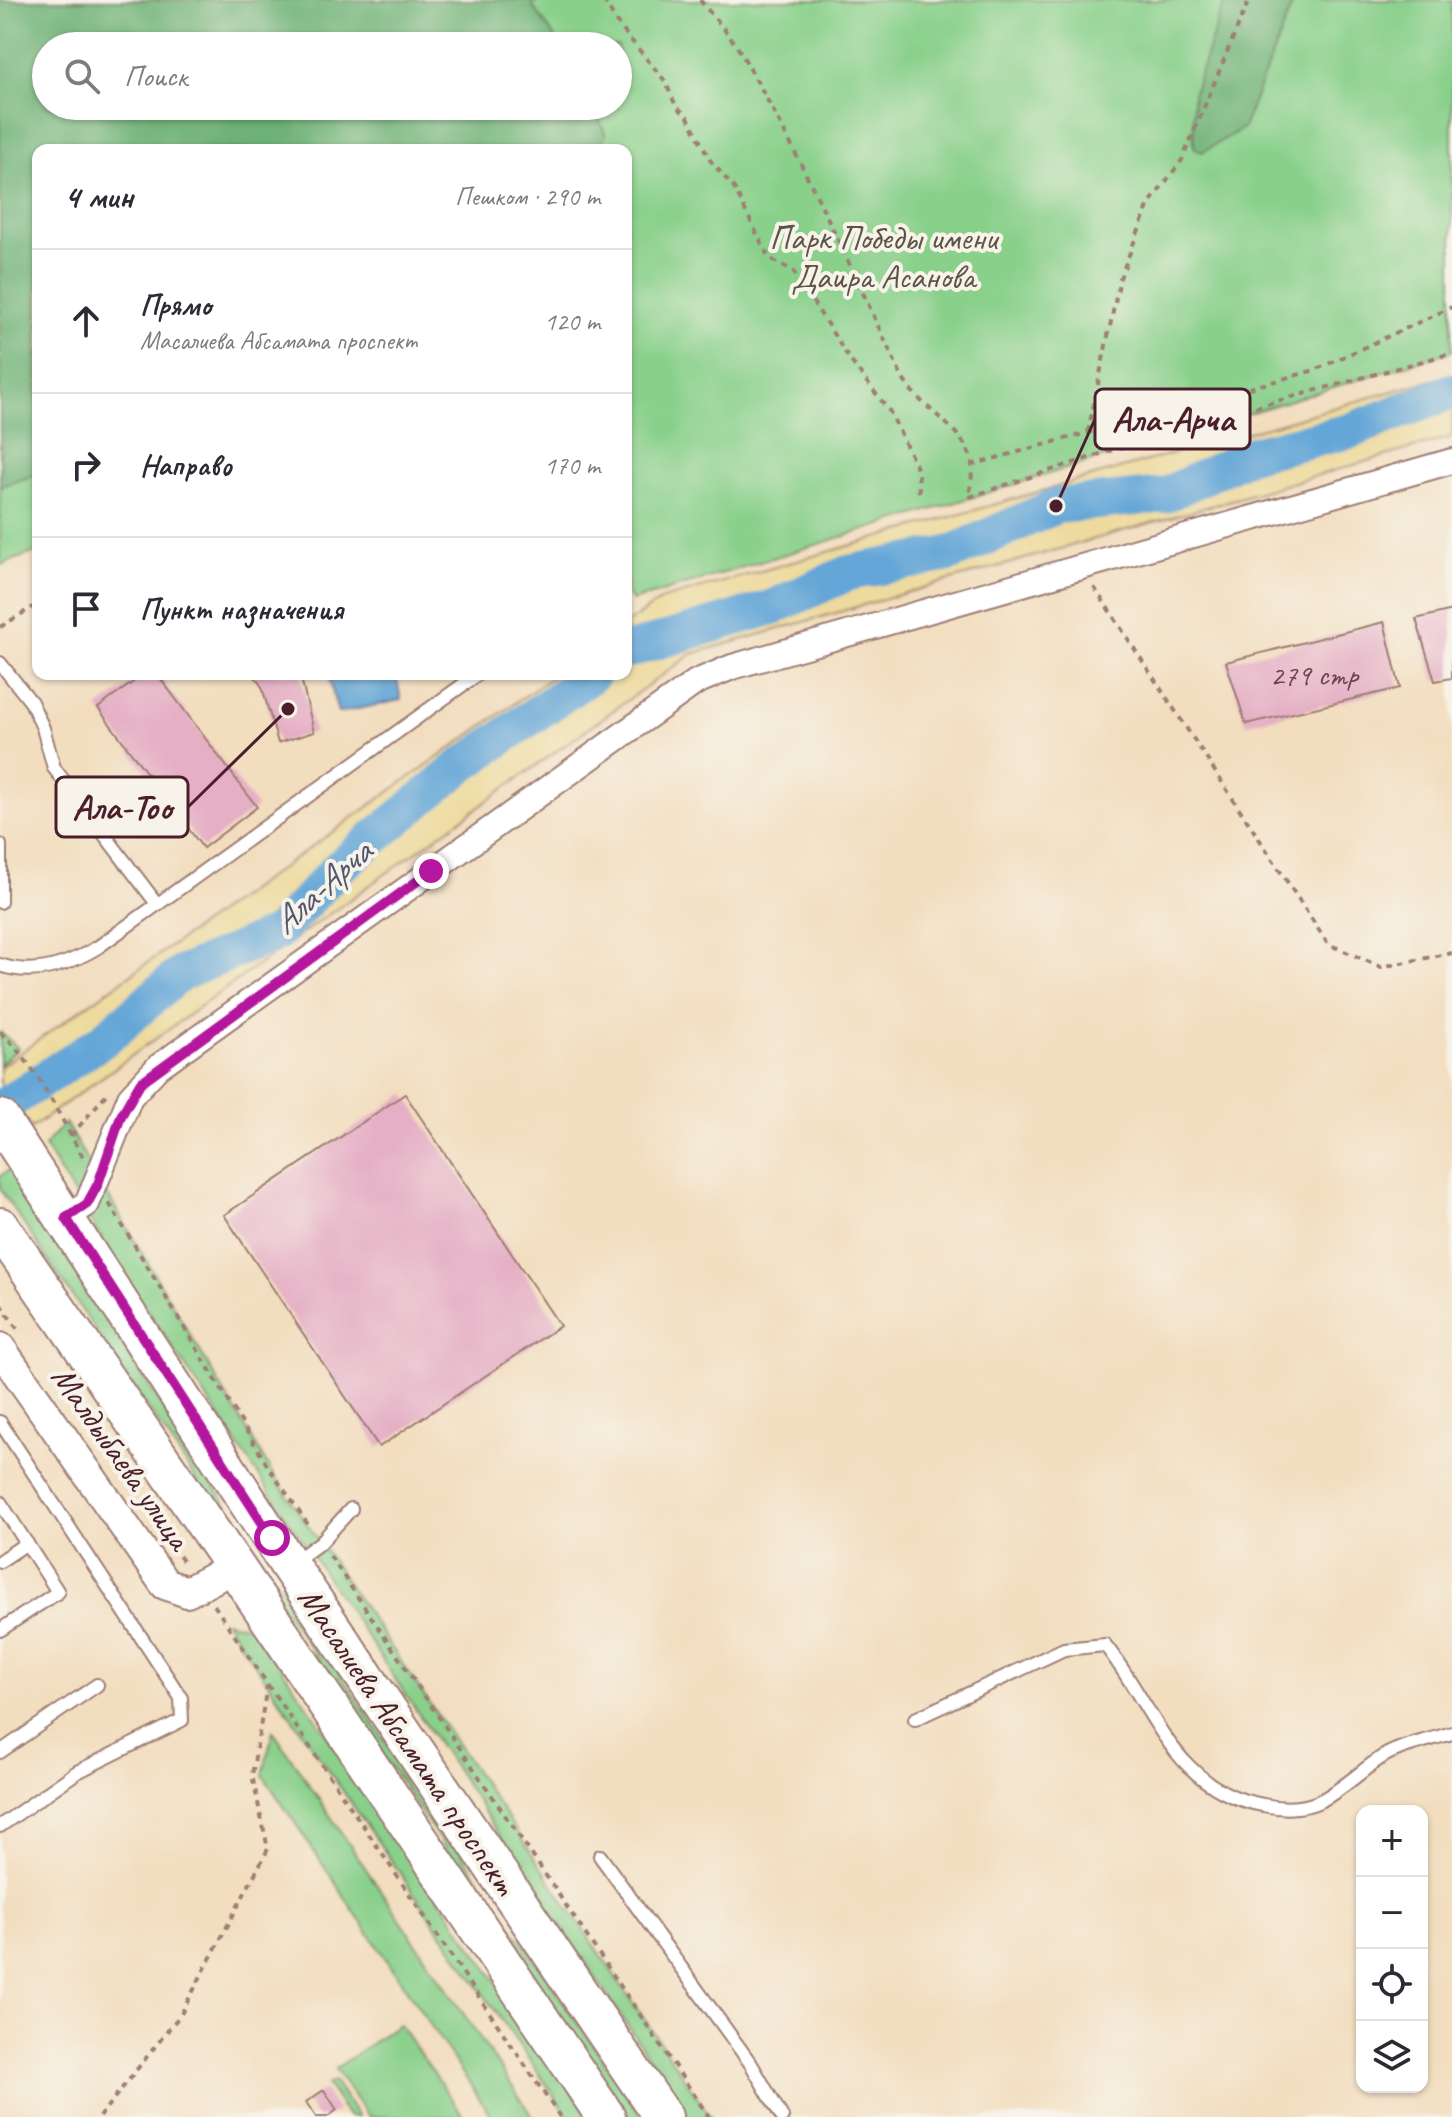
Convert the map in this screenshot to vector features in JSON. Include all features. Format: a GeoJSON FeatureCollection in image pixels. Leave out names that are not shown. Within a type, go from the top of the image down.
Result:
{"type":"FeatureCollection","features":[{"type":"Feature","properties":{"kind":"main road","name":"Масалиева Абсамата проспект"},"geometry":{"type":"LineString","coordinates":[[0,1119],[289,1565],[663,2117]]}},
{"type":"Feature","properties":{"kind":"main road","name":"Масалиева Абсамата проспект"},"geometry":{"type":"LineString","coordinates":[[0,1227],[235,1567],[606,2117]]}},
{"type":"Feature","properties":{"kind":"street"},"geometry":{"type":"LineString","coordinates":[[66,1218],[87,1204],[98,1184],[130,1097],[158,1067],[696,682],[732,667],[1080,565],[1452,461]]}},
{"type":"Feature","properties":{"kind":"street","name":"Малдыбаева улица"},"geometry":{"type":"LineString","coordinates":[[0,1348],[165,1584],[187,1592],[235,1567]]}},
{"type":"Feature","properties":{"kind":"lane"},"geometry":{"type":"LineString","coordinates":[[0,663],[31,702],[43,728],[54,768],[157,904]]}},
{"type":"Feature","properties":{"kind":"lane"},"geometry":{"type":"LineString","coordinates":[[0,965],[39,969],[69,963],[98,947],[470,680]]}},
{"type":"Feature","properties":{"kind":"lane"},"geometry":{"type":"LineString","coordinates":[[0,845],[0,902]]}},
{"type":"Feature","properties":{"kind":"lane"},"geometry":{"type":"LineString","coordinates":[[0,1422],[181,1698],[182,1720],[77,1772],[0,1826]]}},
{"type":"Feature","properties":{"kind":"lane"},"geometry":{"type":"LineString","coordinates":[[0,1502],[58,1592],[0,1630]]}},
{"type":"Feature","properties":{"kind":"lane"},"geometry":{"type":"LineString","coordinates":[[289,1565],[321,1542],[351,1509]]}},
{"type":"Feature","properties":{"kind":"lane"},"geometry":{"type":"LineString","coordinates":[[0,1561],[27,1543]]}},
{"type":"Feature","properties":{"kind":"lane"},"geometry":{"type":"LineString","coordinates":[[915,1719],[1064,1649],[1105,1645],[1128,1674],[1174,1751],[1208,1787],[1246,1802],[1289,1810],[1320,1801],[1385,1755],[1452,1733]]}},
{"type":"Feature","properties":{"kind":"lane"},"geometry":{"type":"LineString","coordinates":[[0,1752],[97,1685]]}},
{"type":"Feature","properties":{"kind":"lane"},"geometry":{"type":"LineString","coordinates":[[600,1856],[751,2064],[782,2117]]}},
{"type":"Feature","properties":{"kind":"path"},"geometry":{"type":"LineString","coordinates":[[604,0],[624,32]]}},
{"type":"Feature","properties":{"kind":"path"},"geometry":{"type":"LineString","coordinates":[[700,0],[737,47],[788,133],[887,338],[901,375],[917,400],[948,425],[971,457],[969,497],[1183,427],[1452,353]]}},
{"type":"Feature","properties":{"kind":"path"},"geometry":{"type":"LineString","coordinates":[[1088,432],[1120,278],[1149,204],[1182,160],[1249,0]]}},
{"type":"Feature","properties":{"kind":"path"},"geometry":{"type":"LineString","coordinates":[[632,41],[665,81],[676,106],[688,117],[710,160],[734,188],[769,258],[793,271],[850,360],[890,412],[918,470],[919,494]]}},
{"type":"Feature","properties":{"kind":"path"},"geometry":{"type":"LineString","coordinates":[[971,465],[1315,370],[1452,307]]}},
{"type":"Feature","properties":{"kind":"path"},"geometry":{"type":"LineString","coordinates":[[1080,565],[1328,944],[1381,967],[1452,953]]}},
{"type":"Feature","properties":{"kind":"path"},"geometry":{"type":"LineString","coordinates":[[0,627],[32,608]]}},
{"type":"Feature","properties":{"kind":"path"},"geometry":{"type":"LineString","coordinates":[[0,1032],[18,1048],[62,1115],[98,1184],[269,1468],[709,2117]]}},
{"type":"Feature","properties":{"kind":"path"},"geometry":{"type":"LineString","coordinates":[[71,1136],[115,1083]]}},
{"type":"Feature","properties":{"kind":"path"},"geometry":{"type":"LineString","coordinates":[[225,1620],[560,2117]]}},
{"type":"Feature","properties":{"kind":"path"},"geometry":{"type":"LineString","coordinates":[[99,2117],[181,2014],[268,1849],[252,1775],[267,1684]]}},
{"type":"Feature","properties":{"kind":"green space","name":"Парк Победы имени Даира Асанова"},"geometry":{"type":"Polygon","coordinates":[[[0,0],[1452,0],[1452,351],[632,601],[632,144],[32,144],[32,553],[0,565],[0,0]]]}},
{"type":"Feature","properties":{"kind":"green space"},"geometry":{"type":"Polygon","coordinates":[[[0,0],[540,0],[532,5],[551,32],[32,32],[32,120],[599,120],[606,135],[601,144],[32,144],[32,476],[2,486],[0,490],[0,0]]]}},
{"type":"Feature","properties":{"kind":"green space"},"geometry":{"type":"Polygon","coordinates":[[[1225,0],[1294,0],[1243,128],[1202,152],[1194,147],[1193,94],[1225,0]]]}},
{"type":"Feature","properties":{"kind":"green space"},"geometry":{"type":"Polygon","coordinates":[[[0,1032],[18,1048],[0,1065],[0,1032]]]}},
{"type":"Feature","properties":{"kind":"green space"},"geometry":{"type":"Polygon","coordinates":[[[65,1123],[269,1468],[711,2117],[689,2117],[120,1269],[44,1146],[65,1123]]]}},
{"type":"Feature","properties":{"kind":"green space"},"geometry":{"type":"Polygon","coordinates":[[[11,1169],[242,1528],[642,2117],[627,2117],[0,1189],[0,1176],[11,1169]]]}},
{"type":"Feature","properties":{"kind":"green space"},"geometry":{"type":"Polygon","coordinates":[[[225,1621],[254,1628],[589,2117],[569,2117],[225,1621]]]}},
{"type":"Feature","properties":{"kind":"green space"},"geometry":{"type":"Polygon","coordinates":[[[273,1731],[533,2117],[492,2117],[263,1775],[273,1731]]]}},
{"type":"Feature","properties":{"kind":"green space"},"geometry":{"type":"Polygon","coordinates":[[[399,2024],[464,2117],[368,2117],[335,2069],[399,2024]]]}},
{"type":"Feature","properties":{"kind":"green space"},"geometry":{"type":"Polygon","coordinates":[[[334,2081],[358,2117],[349,2117],[327,2085],[334,2081]]]}},
{"type":"Feature","properties":{"kind":"sand"},"geometry":{"type":"Polygon","coordinates":[[[1452,374],[1452,437],[692,654],[31,1128],[0,1083],[0,1067],[548,680],[632,680],[632,620],[663,599],[1452,374]]]}},
{"type":"Feature","properties":{"kind":"water"},"geometry":{"type":"Polygon","coordinates":[[[330,680],[397,680],[401,700],[338,713],[330,680]]]}},
{"type":"Feature","properties":{"kind":"building"},"geometry":{"type":"Polygon","coordinates":[[[1452,610],[1452,678],[1435,681],[1416,619],[1452,610]]]}},
{"type":"Feature","properties":{"kind":"building"},"geometry":{"type":"Polygon","coordinates":[[[1384,622],[1400,688],[1246,724],[1226,662],[1384,622]]]}},
{"type":"Feature","properties":{"kind":"building"},"geometry":{"type":"Polygon","coordinates":[[[136,680],[162,680],[257,807],[203,848],[98,708],[136,680]]]}},
{"type":"Feature","properties":{"kind":"building"},"geometry":{"type":"Polygon","coordinates":[[[257,680],[301,680],[314,732],[278,743],[262,687],[257,680]]]}},
{"type":"Feature","properties":{"kind":"building"},"geometry":{"type":"Polygon","coordinates":[[[405,1094],[560,1326],[379,1447],[224,1215],[405,1094]]]}},
{"type":"Feature","properties":{"kind":"building"},"geometry":{"type":"Polygon","coordinates":[[[324,2090],[337,2110],[327,2117],[316,2117],[306,2102],[324,2090]]]}},
{"type":"Feature","properties":{"kind":"waterway","name":"Ала-Арча"},"geometry":{"type":"LineString","coordinates":[[632,649],[773,607],[848,573],[949,554],[1056,506],[1165,495],[1252,454],[1350,431],[1452,391]]}},
{"type":"Feature","properties":{"kind":"waterway","name":"Ала-Арча"},"geometry":{"type":"LineString","coordinates":[[0,1108],[103,1040],[180,974],[277,933],[339,867],[460,767],[584,680]]}},
{"type":"Feature","properties":{"kind":"place","name":"Ала-Арча"},"geometry":{"type":"Point","coordinates":[1056,506]}},
{"type":"Feature","properties":{"kind":"place","name":"Ала-Тоо"},"geometry":{"type":"Point","coordinates":[288,709]}},
{"type":"Feature","properties":{"kind":"route"},"geometry":{"type":"LineString","coordinates":[[272,1538],[66,1218],[87,1204],[98,1184],[121,1116],[140,1083],[431,871]]}}]}
